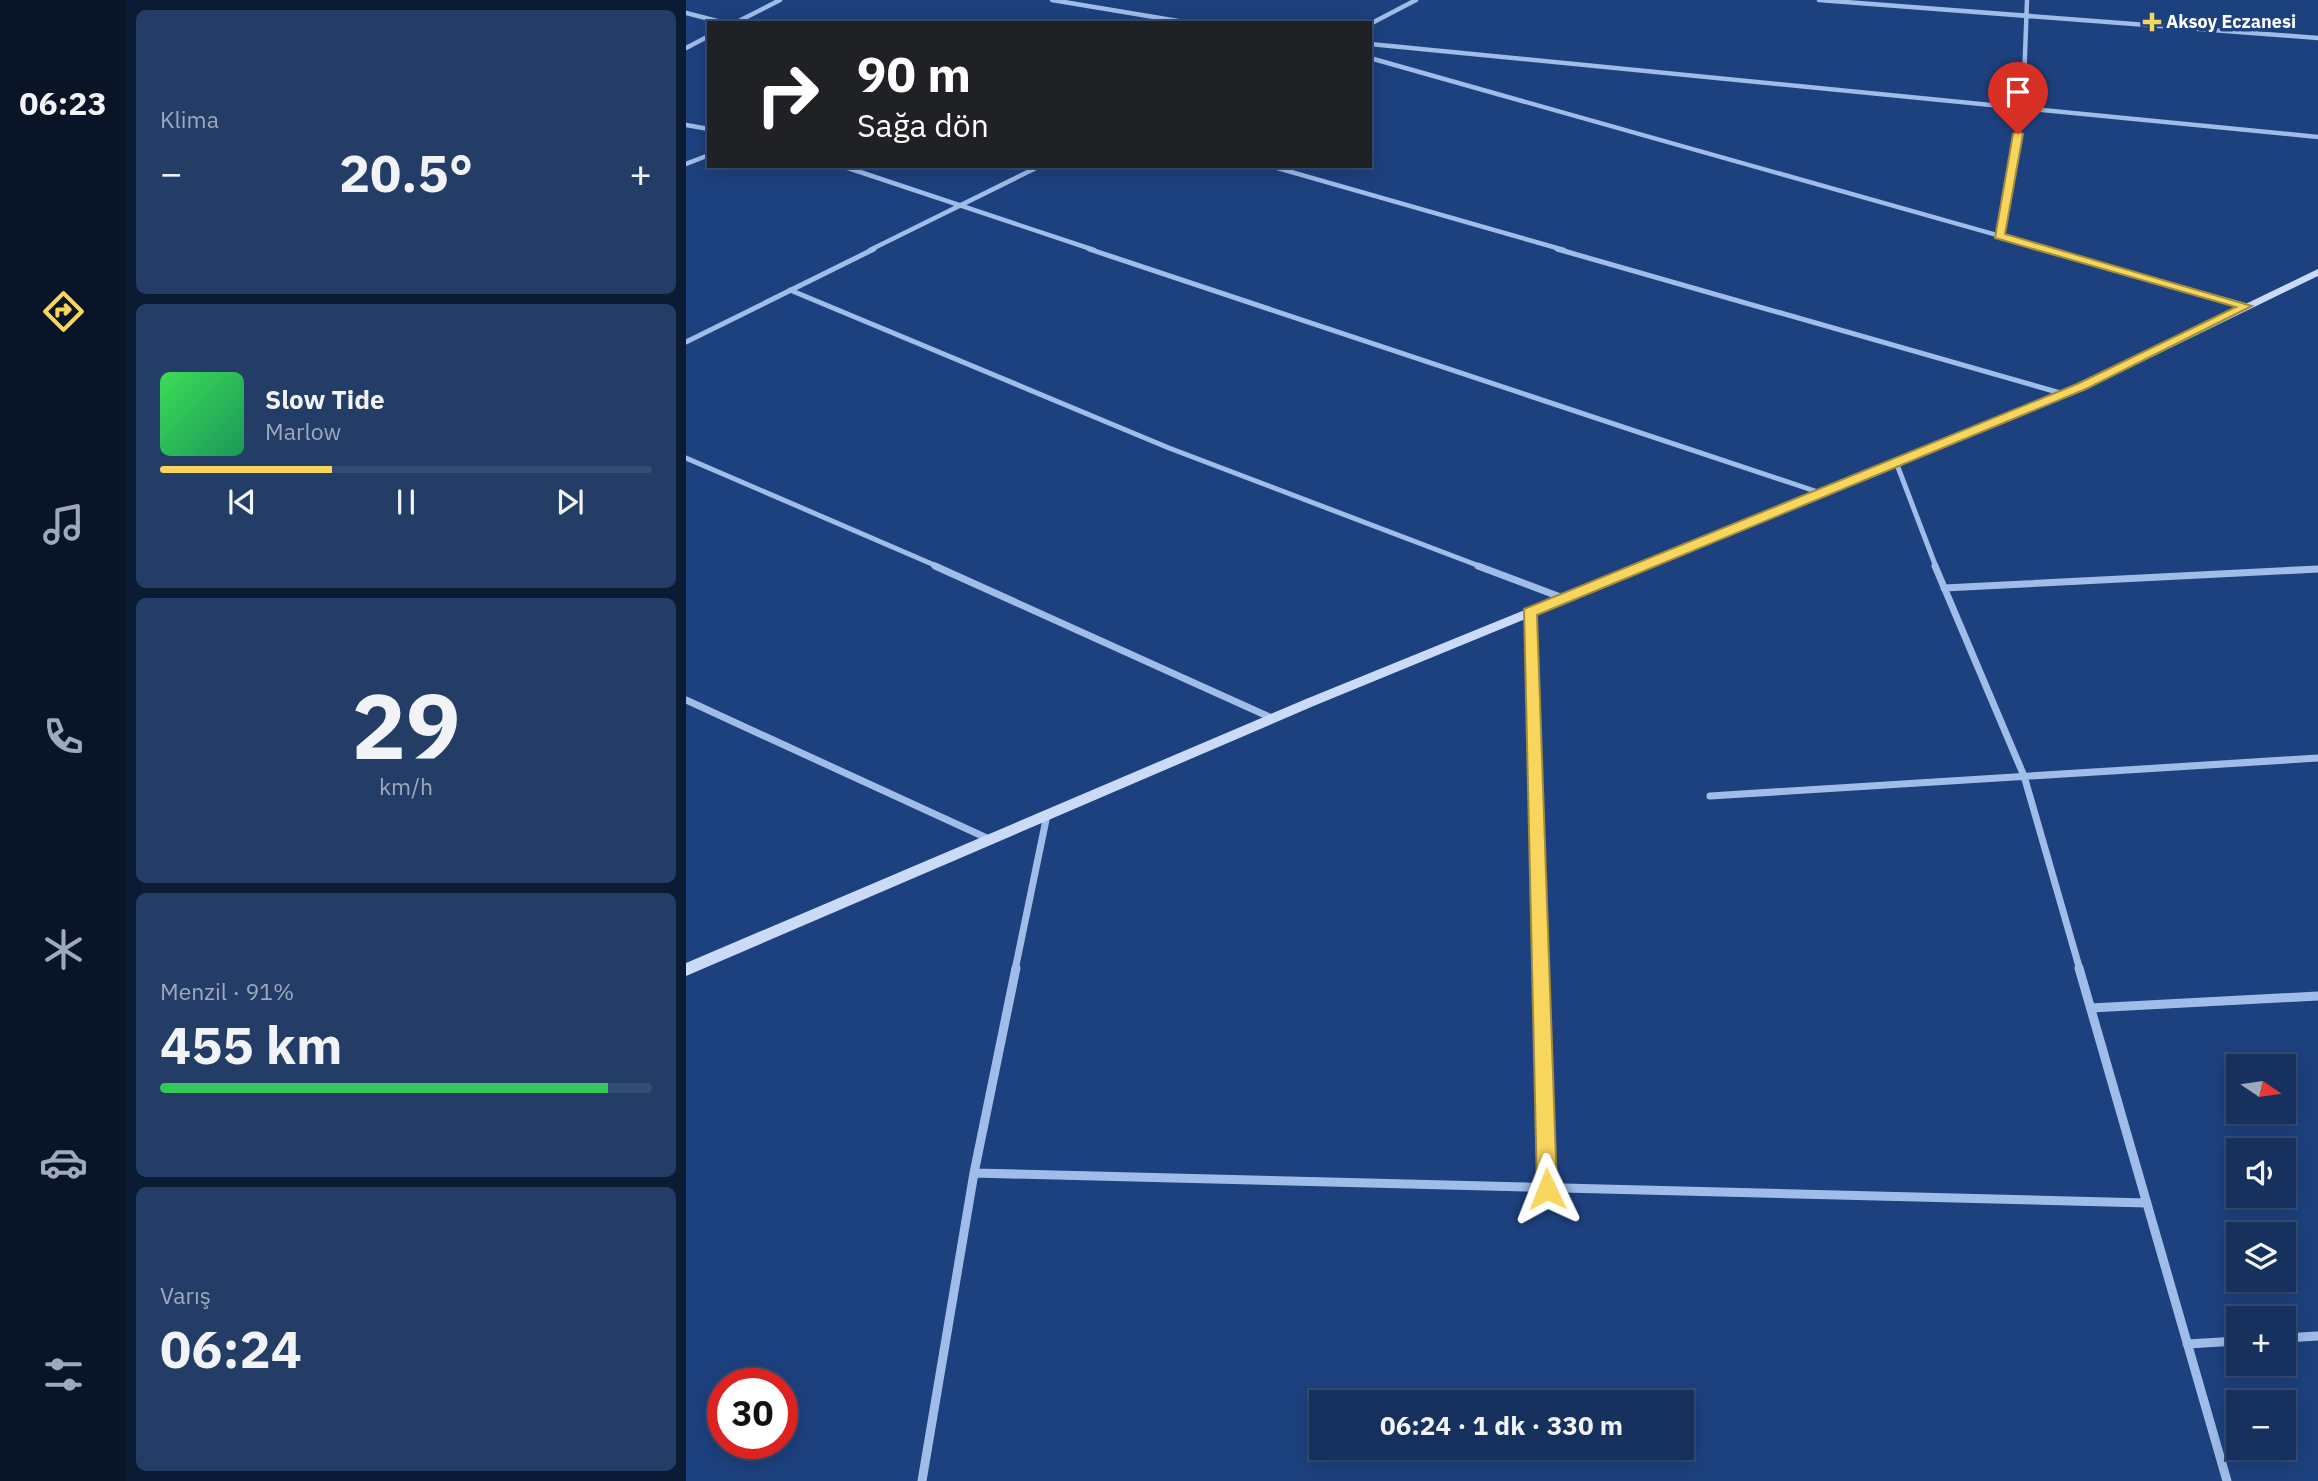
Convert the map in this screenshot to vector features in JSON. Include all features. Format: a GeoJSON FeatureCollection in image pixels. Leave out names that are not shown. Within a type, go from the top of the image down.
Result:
{"type":"FeatureCollection","features":[{"type":"Feature","properties":{"kind":"main road"},"geometry":{"type":"LineString","coordinates":[[686,970],[1272,718],[2064,394],[2318,272]]}},
{"type":"Feature","properties":{"kind":"street"},"geometry":{"type":"LineString","coordinates":[[739,21],[780,0]]}},
{"type":"Feature","properties":{"kind":"street"},"geometry":{"type":"LineString","coordinates":[[1052,0],[1178,21]]}},
{"type":"Feature","properties":{"kind":"street"},"geometry":{"type":"LineString","coordinates":[[1372,23],[1416,0]]}},
{"type":"Feature","properties":{"kind":"street"},"geometry":{"type":"LineString","coordinates":[[1819,0],[2318,38]]}},
{"type":"Feature","properties":{"kind":"street"},"geometry":{"type":"LineString","coordinates":[[1999,236],[2023,109],[2027,0]]}},
{"type":"Feature","properties":{"kind":"street"},"geometry":{"type":"LineString","coordinates":[[686,13],[716,21]]}},
{"type":"Feature","properties":{"kind":"street"},"geometry":{"type":"LineString","coordinates":[[686,48],[707,37]]}},
{"type":"Feature","properties":{"kind":"street"},"geometry":{"type":"LineString","coordinates":[[1372,44],[2318,137]]}},
{"type":"Feature","properties":{"kind":"street"},"geometry":{"type":"LineString","coordinates":[[1372,59],[2246,306]]}},
{"type":"Feature","properties":{"kind":"street"},"geometry":{"type":"LineString","coordinates":[[686,125],[707,129]]}},
{"type":"Feature","properties":{"kind":"street"},"geometry":{"type":"LineString","coordinates":[[686,164],[707,156]]}},
{"type":"Feature","properties":{"kind":"street"},"geometry":{"type":"LineString","coordinates":[[848,168],[1821,493]]}},
{"type":"Feature","properties":{"kind":"street"},"geometry":{"type":"LineString","coordinates":[[686,342],[1036,168]]}},
{"type":"Feature","properties":{"kind":"street"},"geometry":{"type":"LineString","coordinates":[[1277,168],[2064,394]]}},
{"type":"Feature","properties":{"kind":"street"},"geometry":{"type":"LineString","coordinates":[[790,290],[1169,448],[1563,598]]}},
{"type":"Feature","properties":{"kind":"street"},"geometry":{"type":"LineString","coordinates":[[686,458],[1017,601],[1272,718]]}},
{"type":"Feature","properties":{"kind":"street"},"geometry":{"type":"LineString","coordinates":[[1896,462],[1944,588],[2024,776],[2227,1481]]}},
{"type":"Feature","properties":{"kind":"street"},"geometry":{"type":"LineString","coordinates":[[1944,588],[2318,569]]}},
{"type":"Feature","properties":{"kind":"street"},"geometry":{"type":"LineString","coordinates":[[1530,612],[1547,1189]]}},
{"type":"Feature","properties":{"kind":"street"},"geometry":{"type":"LineString","coordinates":[[686,700],[990,840]]}},
{"type":"Feature","properties":{"kind":"street"},"geometry":{"type":"LineString","coordinates":[[1710,796],[2318,758]]}},
{"type":"Feature","properties":{"kind":"street"},"geometry":{"type":"LineString","coordinates":[[922,1481],[974,1173],[1047,815]]}},
{"type":"Feature","properties":{"kind":"street"},"geometry":{"type":"LineString","coordinates":[[2091,1008],[2318,996]]}},
{"type":"Feature","properties":{"kind":"street"},"geometry":{"type":"LineString","coordinates":[[974,1173],[2147,1203]]}},
{"type":"Feature","properties":{"kind":"street"},"geometry":{"type":"LineString","coordinates":[[2296,1337],[2318,1336]]}},
{"type":"Feature","properties":{"kind":"street"},"geometry":{"type":"LineString","coordinates":[[2188,1344],[2226,1342]]}},
{"type":"Feature","properties":{"kind":"place","name":"Aksoy Eczanesi"},"geometry":{"type":"Point","coordinates":[2152,22]}},
{"type":"Feature","properties":{"kind":"route"},"geometry":{"type":"LineString","coordinates":[[1547,1189],[1530,612],[2082,387],[2246,306],[1999,236],[2018,134]]}}]}
